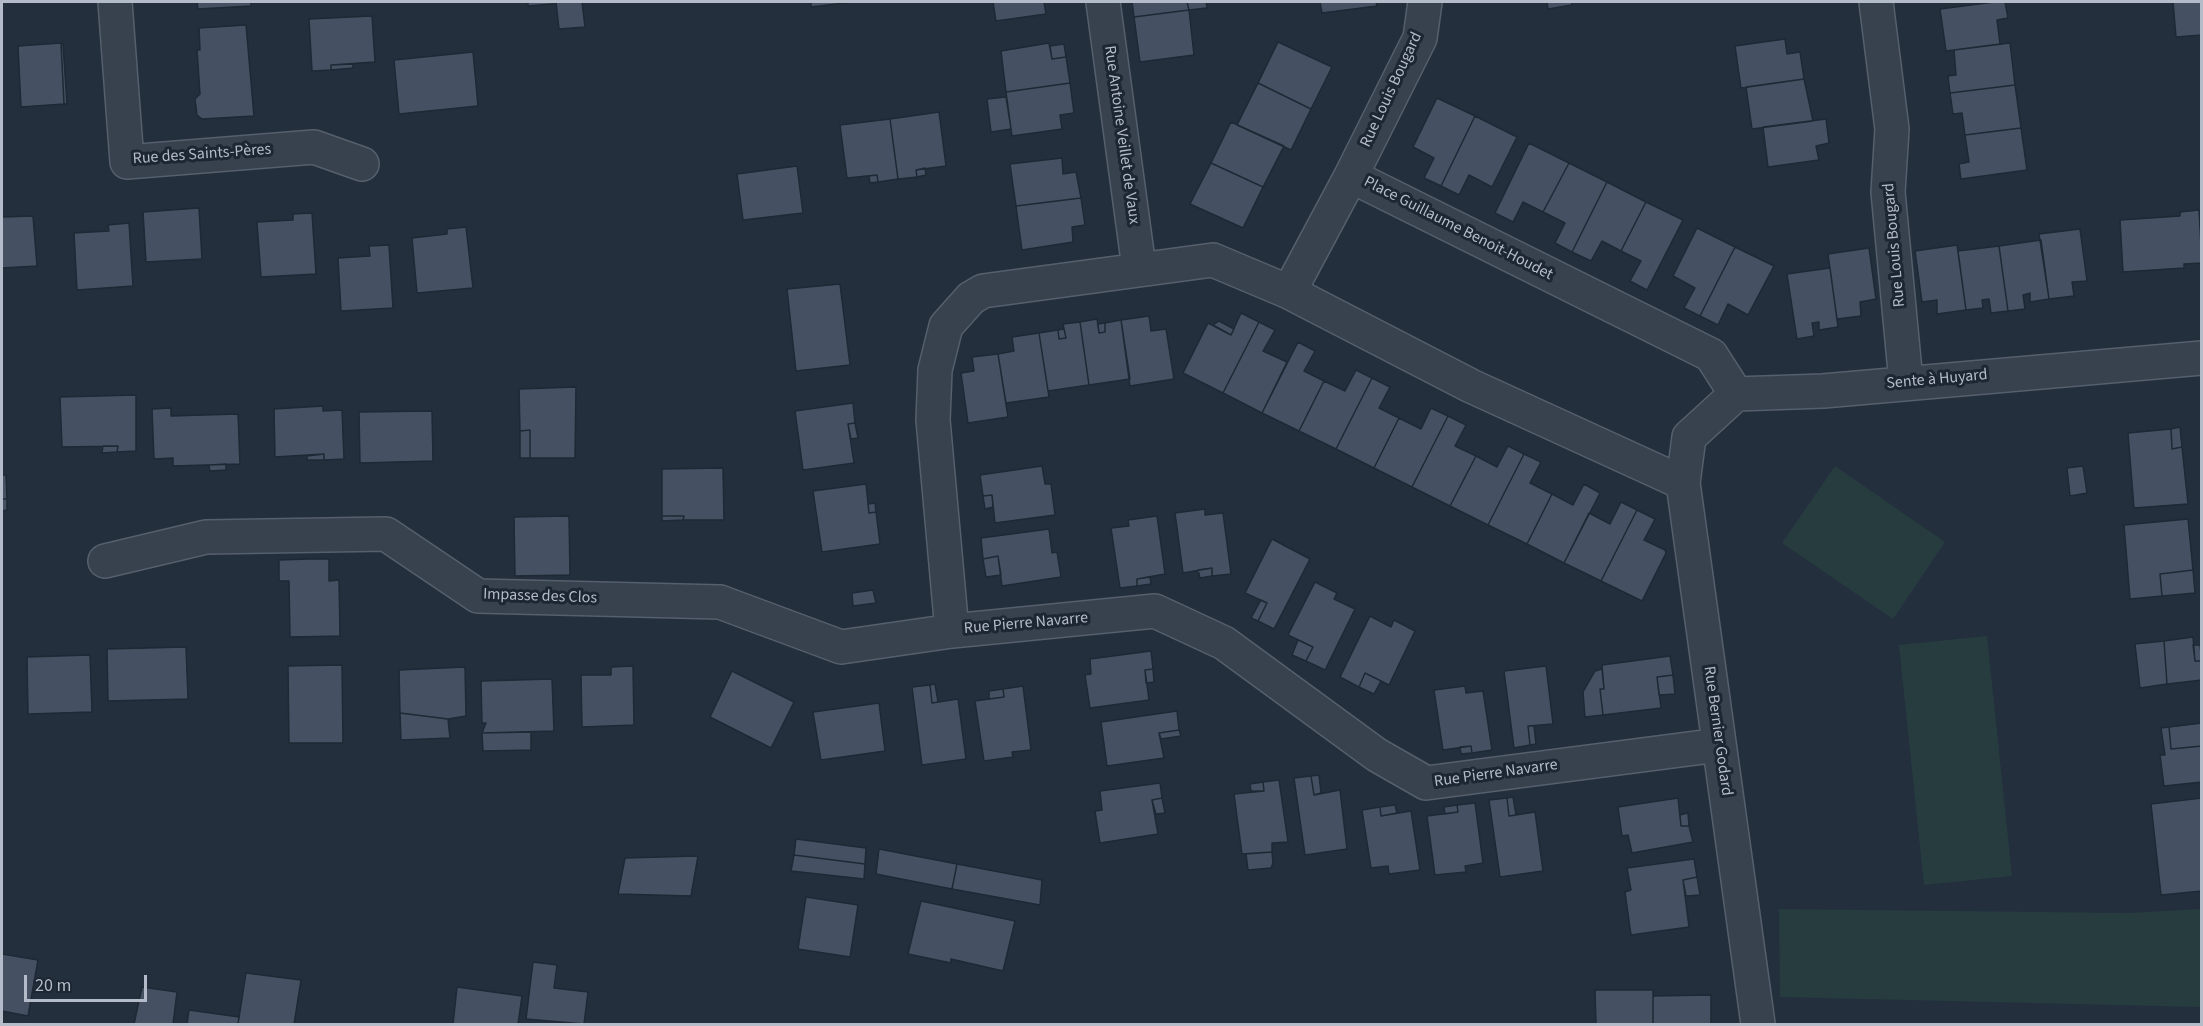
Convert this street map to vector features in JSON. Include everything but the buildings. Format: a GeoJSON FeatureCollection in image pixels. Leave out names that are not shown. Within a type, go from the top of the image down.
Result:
{"type":"FeatureCollection","features":[{"type":"Feature","properties":{"kind":"street","name":"Rue des Saints-Pères"},"geometry":{"type":"LineString","coordinates":[[115,2],[126,162],[314,147],[362,164]]}},
{"type":"Feature","properties":{"kind":"street","name":"Rue Antoine Veillet de Vaux"},"geometry":{"type":"LineString","coordinates":[[1103,2],[1139,268]]}},
{"type":"Feature","properties":{"kind":"street","name":"Rue Louis Bougard"},"geometry":{"type":"LineString","coordinates":[[1351,176],[1420,38],[1425,2]]}},
{"type":"Feature","properties":{"kind":"street","name":"Rue Louis Bougard"},"geometry":{"type":"LineString","coordinates":[[1876,2],[1892,129],[1888,192],[1906,382]]}},
{"type":"Feature","properties":{"kind":"street","name":"Place Guillaume Benoit-Houdet"},"geometry":{"type":"LineString","coordinates":[[1289,292],[1351,176],[1711,355],[1736,394]]}},
{"type":"Feature","properties":{"kind":"street","name":"Rue Pierre Navarre"},"geometry":{"type":"LineString","coordinates":[[1289,292],[1213,260],[1139,268],[983,291],[971,298],[946,326],[935,370],[933,420],[952,631],[1155,611],[1224,643],[1377,755],[1426,783],[1719,744]]}},
{"type":"Feature","properties":{"kind":"street"},"geometry":{"type":"LineString","coordinates":[[1289,292],[1471,386],[1683,483]]}},
{"type":"Feature","properties":{"kind":"street","name":"Sente à Huyard"},"geometry":{"type":"LineString","coordinates":[[1736,394],[1823,391],[2202,358]]}},
{"type":"Feature","properties":{"kind":"street","name":"Rue Bernier Godard"},"geometry":{"type":"LineString","coordinates":[[1736,394],[1689,437],[1683,483],[1758,1024]]}},
{"type":"Feature","properties":{"kind":"street","name":"Impasse des Clos"},"geometry":{"type":"LineString","coordinates":[[105,561],[206,537],[386,534],[478,596],[720,602],[841,647],[952,631]]}},
{"type":"Feature","properties":{"kind":"green space"},"geometry":{"type":"Polygon","coordinates":[[[1835,466],[1945,542],[1893,619],[1782,543],[1835,466]]]}},
{"type":"Feature","properties":{"kind":"green space"},"geometry":{"type":"Polygon","coordinates":[[[1987,636],[2012,876],[1924,885],[1899,645],[1987,636]]]}},
{"type":"Feature","properties":{"kind":"green space"},"geometry":{"type":"Polygon","coordinates":[[[1779,909],[2128,913],[2201,909],[2201,1007],[1780,997],[1779,909]]]}}]}
